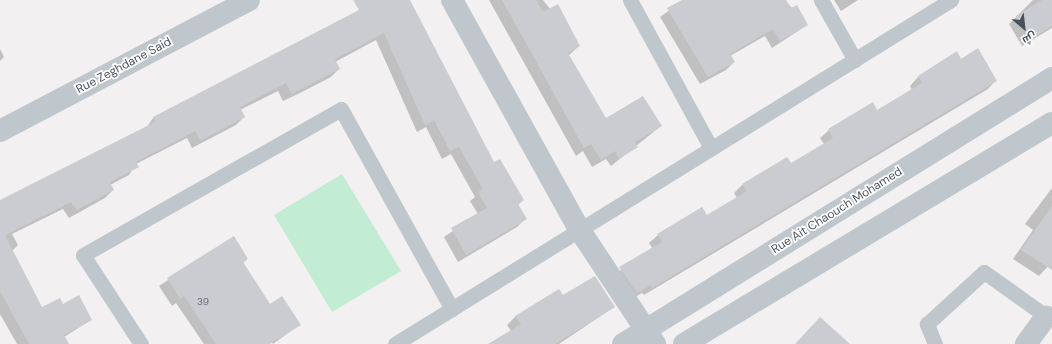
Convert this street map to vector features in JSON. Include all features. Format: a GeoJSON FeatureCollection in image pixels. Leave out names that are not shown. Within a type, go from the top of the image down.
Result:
{"type":"FeatureCollection","features":[{"type":"Feature","properties":{"kind":"street","name":"Rue Zeghdane Said"},"geometry":{"type":"LineString","coordinates":[[0,131],[249,0]]}},
{"type":"Feature","properties":{"kind":"street"},"geometry":{"type":"LineString","coordinates":[[452,0],[579,229],[650,337]]}},
{"type":"Feature","properties":{"kind":"street","name":"Rue Ait Chaouch Mohamed"},"geometry":{"type":"LineString","coordinates":[[622,344],[650,337],[1052,78]]}},
{"type":"Feature","properties":{"kind":"street"},"geometry":{"type":"LineString","coordinates":[[684,344],[1052,123]]}},
{"type":"Feature","properties":{"kind":"street"},"geometry":{"type":"LineString","coordinates":[[1026,344],[1046,316]]}},
{"type":"Feature","properties":{"kind":"lane"},"geometry":{"type":"LineString","coordinates":[[630,0],[711,148]]}},
{"type":"Feature","properties":{"kind":"lane"},"geometry":{"type":"LineString","coordinates":[[821,0],[855,60]]}},
{"type":"Feature","properties":{"kind":"lane"},"geometry":{"type":"LineString","coordinates":[[395,344],[951,0]]}},
{"type":"Feature","properties":{"kind":"lane"},"geometry":{"type":"LineString","coordinates":[[141,344],[83,255],[341,109],[452,309]]}},
{"type":"Feature","properties":{"kind":"lane"},"geometry":{"type":"LineString","coordinates":[[935,344],[927,324],[984,272],[1046,316]]}},
{"type":"Feature","properties":{"kind":"green space"},"geometry":{"type":"Polygon","coordinates":[[[342,174],[401,271],[332,312],[274,215],[342,174]]]}},
{"type":"Feature","properties":{"kind":"building"},"geometry":{"type":"Polygon","coordinates":[[[353,0],[410,0],[494,162],[500,159],[524,200],[518,204],[527,219],[466,255],[451,228],[487,208],[478,192],[483,189],[459,147],[450,151],[434,120],[425,125],[384,33],[335,59],[340,69],[292,94],[286,83],[240,107],[245,117],[200,141],[195,131],[136,162],[139,167],[110,182],[114,190],[77,210],[71,202],[5,235],[42,307],[60,298],[63,304],[79,295],[92,320],[64,335],[69,344],[29,344],[0,291],[0,200],[155,122],[153,117],[359,10],[353,0]]]}},
{"type":"Feature","properties":{"kind":"building"},"geometry":{"type":"Polygon","coordinates":[[[502,0],[536,0],[543,12],[558,4],[580,46],[568,53],[606,118],[643,96],[662,126],[635,142],[638,147],[619,159],[615,151],[601,160],[591,144],[584,148],[502,0]]]}},
{"type":"Feature","properties":{"kind":"building"},"geometry":{"type":"Polygon","coordinates":[[[682,0],[786,0],[791,8],[797,5],[808,25],[780,41],[773,29],[730,54],[735,62],[708,77],[667,8],[682,0]]]}},
{"type":"Feature","properties":{"kind":"building"},"geometry":{"type":"Polygon","coordinates":[[[1042,0],[1052,0],[1052,26],[1030,39],[1016,16],[1042,0]]]}},
{"type":"Feature","properties":{"kind":"building"},"geometry":{"type":"Polygon","coordinates":[[[978,48],[997,81],[652,288],[651,285],[637,293],[619,267],[662,242],[657,234],[702,207],[707,215],[747,191],[742,184],[787,157],[791,163],[833,138],[828,129],[873,102],[877,110],[922,83],[918,76],[957,51],[961,59],[978,48]]]}},
{"type":"Feature","properties":{"kind":"building"},"geometry":{"type":"Polygon","coordinates":[[[1052,206],[1052,270],[1021,250],[1052,206]]]}},
{"type":"Feature","properties":{"kind":"building"},"geometry":{"type":"Polygon","coordinates":[[[234,236],[248,259],[243,262],[270,304],[282,296],[301,325],[270,344],[216,344],[184,296],[180,299],[167,278],[234,236]]]}},
{"type":"Feature","properties":{"kind":"building"},"geometry":{"type":"Polygon","coordinates":[[[595,276],[615,307],[555,344],[488,344],[521,324],[515,316],[559,289],[563,295],[595,276]]]}},
{"type":"Feature","properties":{"kind":"building"},"geometry":{"type":"Polygon","coordinates":[[[820,317],[850,344],[795,344],[820,317]]]}}]}
